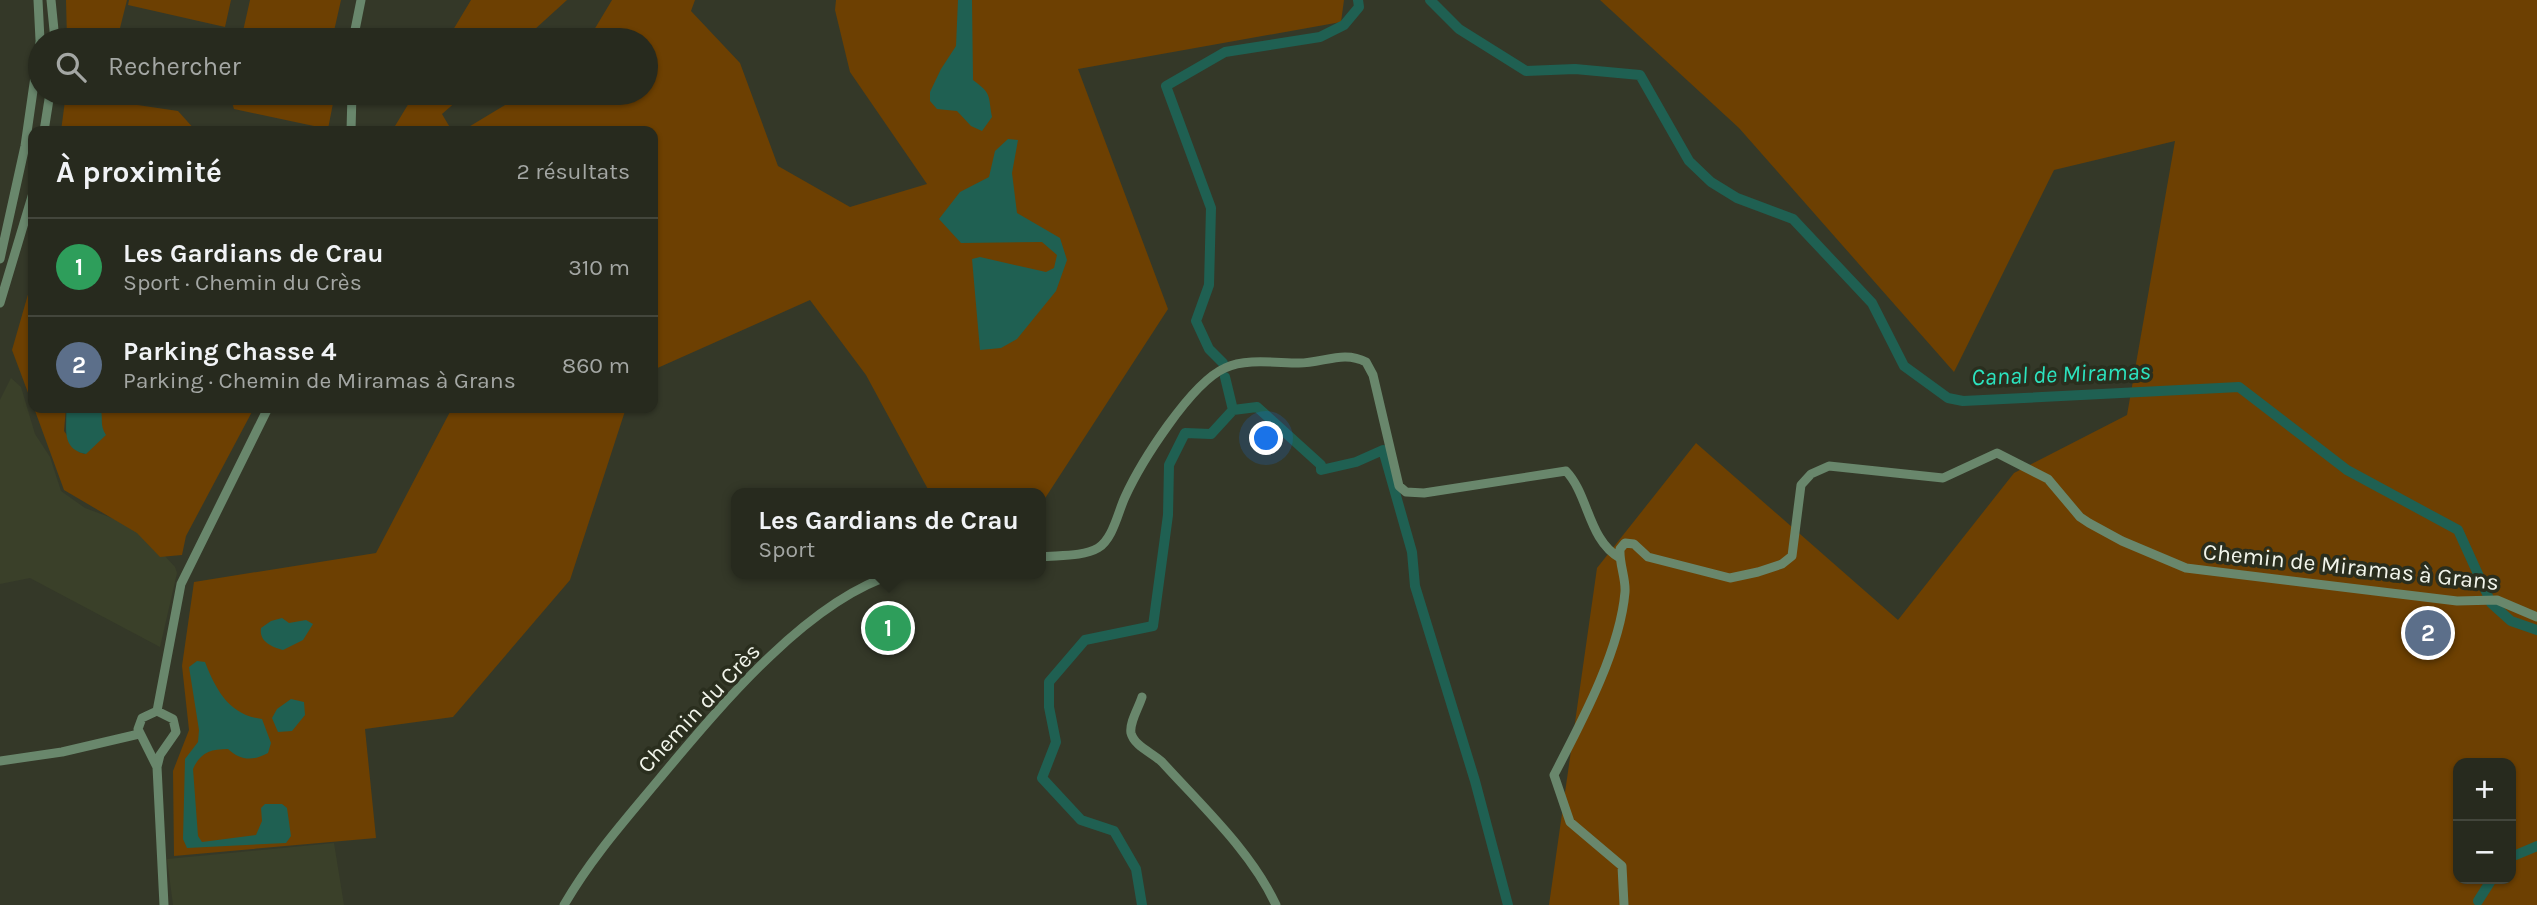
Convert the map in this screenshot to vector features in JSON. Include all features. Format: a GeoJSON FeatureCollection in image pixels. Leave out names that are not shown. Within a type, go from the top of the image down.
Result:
{"type":"FeatureCollection","features":[{"type":"Feature","properties":{"kind":"street"},"geometry":{"type":"LineString","coordinates":[[38,0],[39,28]]}},
{"type":"Feature","properties":{"kind":"street"},"geometry":{"type":"LineString","coordinates":[[51,0],[54,28]]}},
{"type":"Feature","properties":{"kind":"street"},"geometry":{"type":"LineString","coordinates":[[356,28],[361,0]]}},
{"type":"Feature","properties":{"kind":"street"},"geometry":{"type":"LineString","coordinates":[[29,126],[31,105]]}},
{"type":"Feature","properties":{"kind":"street"},"geometry":{"type":"LineString","coordinates":[[45,126],[48,105]]}},
{"type":"Feature","properties":{"kind":"street"},"geometry":{"type":"LineString","coordinates":[[351,126],[352,105]]}},
{"type":"Feature","properties":{"kind":"street"},"geometry":{"type":"LineString","coordinates":[[0,259],[28,131]]}},
{"type":"Feature","properties":{"kind":"street"},"geometry":{"type":"LineString","coordinates":[[0,303],[28,210]]}},
{"type":"Feature","properties":{"kind":"street"},"geometry":{"type":"LineString","coordinates":[[1046,556],[1082,553],[1097,549],[1106,541],[1126,494],[1186,400],[1207,379],[1226,367],[1244,363],[1316,363],[1347,355],[1366,362],[1373,375],[1399,486],[1406,492],[1424,494],[1566,471],[1592,526],[1612,554],[1620,558],[1626,589],[1621,618],[1586,713],[1554,775],[1570,822],[1622,866],[1624,905]]}},
{"type":"Feature","properties":{"kind":"street"},"geometry":{"type":"LineString","coordinates":[[157,711],[181,584],[266,413]]}},
{"type":"Feature","properties":{"kind":"street","name":"Chemin de Miramas à Grans"},"geometry":{"type":"LineString","coordinates":[[1620,558],[1620,549],[1625,543],[1634,544],[1648,557],[1730,578],[1758,572],[1783,564],[1791,556],[1801,485],[1811,474],[1829,466],[1943,478],[1997,453],[2048,479],[2080,517],[2089,523],[2122,541],[2186,568],[2457,601],[2497,600],[2537,617]]}},
{"type":"Feature","properties":{"kind":"street","name":"Chemin du Crès"},"geometry":{"type":"LineString","coordinates":[[564,905],[582,874],[615,831],[726,702],[797,632],[853,592],[883,579]]}},
{"type":"Feature","properties":{"kind":"street"},"geometry":{"type":"LineString","coordinates":[[1142,697],[1130,730],[1132,737],[1156,756],[1232,842],[1268,888],[1276,905]]}},
{"type":"Feature","properties":{"kind":"street"},"geometry":{"type":"LineString","coordinates":[[157,767],[165,747],[174,738],[176,725],[169,715],[157,711],[142,718],[139,734],[148,746],[157,767],[164,905]]}},
{"type":"Feature","properties":{"kind":"street"},"geometry":{"type":"LineString","coordinates":[[0,761],[61,752],[139,734]]}},
{"type":"Feature","properties":{"kind":"street"},"geometry":{"type":"LineString","coordinates":[[148,746],[165,747]]}},
{"type":"Feature","properties":{"kind":"shaded area"},"geometry":{"type":"Polygon","coordinates":[[[66,0],[127,0],[120,28],[67,28],[66,0]]]}},
{"type":"Feature","properties":{"kind":"shaded area"},"geometry":{"type":"Polygon","coordinates":[[[129,0],[231,0],[225,27],[128,5],[129,0]]]}},
{"type":"Feature","properties":{"kind":"shaded area"},"geometry":{"type":"Polygon","coordinates":[[[250,0],[341,0],[335,28],[244,28],[250,0]]]}},
{"type":"Feature","properties":{"kind":"shaded area"},"geometry":{"type":"Polygon","coordinates":[[[471,0],[567,0],[536,28],[454,28],[471,0]]]}},
{"type":"Feature","properties":{"kind":"shaded area"},"geometry":{"type":"Polygon","coordinates":[[[612,0],[695,0],[691,11],[740,63],[778,166],[850,207],[927,184],[850,72],[835,10],[836,0],[1344,0],[1341,22],[1078,69],[1168,309],[1046,497],[1046,488],[927,488],[866,375],[810,300],[658,368],[658,126],[470,126],[505,105],[658,105],[658,28],[595,28],[612,0]]]}},
{"type":"Feature","properties":{"kind":"shaded area"},"geometry":{"type":"Polygon","coordinates":[[[1600,0],[2537,0],[2537,905],[1549,905],[1597,568],[1696,443],[1898,620],[2014,473],[2127,415],[2175,141],[2054,170],[1954,372],[1739,128],[1600,0]]]}},
{"type":"Feature","properties":{"kind":"shaded area"},"geometry":{"type":"Polygon","coordinates":[[[64,105],[138,105],[178,111],[192,126],[62,126],[64,105]]]}},
{"type":"Feature","properties":{"kind":"shaded area"},"geometry":{"type":"Polygon","coordinates":[[[233,105],[333,105],[329,126],[314,126],[234,109],[233,105]]]}},
{"type":"Feature","properties":{"kind":"shaded area"},"geometry":{"type":"Polygon","coordinates":[[[408,105],[452,105],[442,114],[449,126],[395,126],[408,105]]]}},
{"type":"Feature","properties":{"kind":"shaded area"},"geometry":{"type":"Polygon","coordinates":[[[28,294],[28,393],[12,350],[28,294]]]}},
{"type":"Feature","properties":{"kind":"shaded area"},"geometry":{"type":"Polygon","coordinates":[[[11,378],[21,387],[35,434],[50,457],[61,491],[85,508],[139,528],[175,567],[177,573],[160,647],[30,578],[0,584],[0,400],[11,378]]]}},
{"type":"Feature","properties":{"kind":"shaded area"},"geometry":{"type":"Polygon","coordinates":[[[36,413],[66,413],[64,431],[79,452],[85,454],[102,429],[100,413],[251,413],[186,536],[182,555],[160,557],[137,533],[64,490],[36,413]]]}},
{"type":"Feature","properties":{"kind":"shaded area"},"geometry":{"type":"Polygon","coordinates":[[[449,413],[624,413],[570,580],[453,717],[365,729],[376,838],[174,856],[173,771],[189,730],[182,666],[194,582],[376,553],[449,413]]]}},
{"type":"Feature","properties":{"kind":"shaded area"},"geometry":{"type":"Polygon","coordinates":[[[334,843],[344,905],[173,905],[167,859],[334,843]]]}},
{"type":"Feature","properties":{"kind":"water"},"geometry":{"type":"Polygon","coordinates":[[[958,0],[972,0],[973,80],[988,96],[992,117],[982,131],[971,126],[957,111],[937,109],[930,101],[930,92],[956,46],[958,0]]]}},
{"type":"Feature","properties":{"kind":"water"},"geometry":{"type":"Polygon","coordinates":[[[1008,139],[1018,140],[1012,173],[1017,213],[1060,238],[1067,260],[1056,291],[1017,339],[1001,348],[980,350],[972,259],[980,257],[1046,272],[1054,268],[1057,255],[1042,242],[961,243],[939,219],[960,192],[989,177],[995,151],[1008,139]]]}},
{"type":"Feature","properties":{"kind":"water"},"geometry":{"type":"Polygon","coordinates":[[[66,413],[101,413],[106,435],[86,454],[77,451],[68,442],[66,413]]]}},
{"type":"Feature","properties":{"kind":"water"},"geometry":{"type":"Polygon","coordinates":[[[282,618],[289,623],[306,620],[313,624],[303,640],[283,650],[267,643],[261,633],[261,628],[282,618]]]}},
{"type":"Feature","properties":{"kind":"water"},"geometry":{"type":"Polygon","coordinates":[[[197,661],[205,662],[219,691],[232,707],[251,717],[262,719],[271,743],[268,753],[257,757],[242,758],[228,749],[211,751],[199,759],[193,769],[198,836],[202,842],[256,835],[262,821],[261,808],[265,804],[282,804],[287,808],[291,836],[286,843],[187,848],[183,839],[185,759],[198,742],[199,730],[189,667],[197,661]]]}},
{"type":"Feature","properties":{"kind":"water"},"geometry":{"type":"Polygon","coordinates":[[[291,699],[304,702],[305,715],[292,731],[278,732],[272,718],[277,709],[291,699]]]}},
{"type":"Feature","properties":{"kind":"waterway"},"geometry":{"type":"LineString","coordinates":[[1223,363],[1209,349],[1196,321],[1209,285],[1211,208],[1166,86],[1225,52],[1320,37],[1344,25],[1359,7],[1358,0]]}},
{"type":"Feature","properties":{"kind":"waterway","name":"Canal de Miramas"},"geometry":{"type":"LineString","coordinates":[[1430,0],[1459,29],[1526,71],[1575,69],[1640,75],[1689,161],[1711,182],[1737,198],[1793,219],[1872,303],[1904,366],[1948,398],[1963,401],[2239,387],[2347,470],[2458,530],[2488,596]]}},
{"type":"Feature","properties":{"kind":"waterway"},"geometry":{"type":"LineString","coordinates":[[1142,905],[1136,869],[1114,831],[1081,820],[1042,778],[1056,742],[1049,707],[1049,682],[1085,640],[1153,626],[1168,515],[1169,465],[1185,433],[1211,434],[1233,410],[1225,377]]}},
{"type":"Feature","properties":{"kind":"waterway"},"geometry":{"type":"LineString","coordinates":[[1233,410],[1257,407],[1321,465],[1321,470],[1356,462],[1383,450],[1412,552],[1415,586],[1475,781],[1508,905]]}},
{"type":"Feature","properties":{"kind":"waterway","name":"Canal de Miramas"},"geometry":{"type":"LineString","coordinates":[[2491,603],[2511,621],[2537,630]]}},
{"type":"Feature","properties":{"kind":"waterway","name":"Canal de Miramas"},"geometry":{"type":"LineString","coordinates":[[2516,855],[2537,846]]}},
{"type":"Feature","properties":{"kind":"waterway","name":"Canal de Miramas"},"geometry":{"type":"LineString","coordinates":[[2478,901],[2489,884]]}},
{"type":"Feature","properties":{"kind":"place","name":"Les Gardians de Crau"},"geometry":{"type":"Point","coordinates":[888,628]}},
{"type":"Feature","properties":{"kind":"place","name":"Parking Chasse 4"},"geometry":{"type":"Point","coordinates":[2428,633]}}]}
